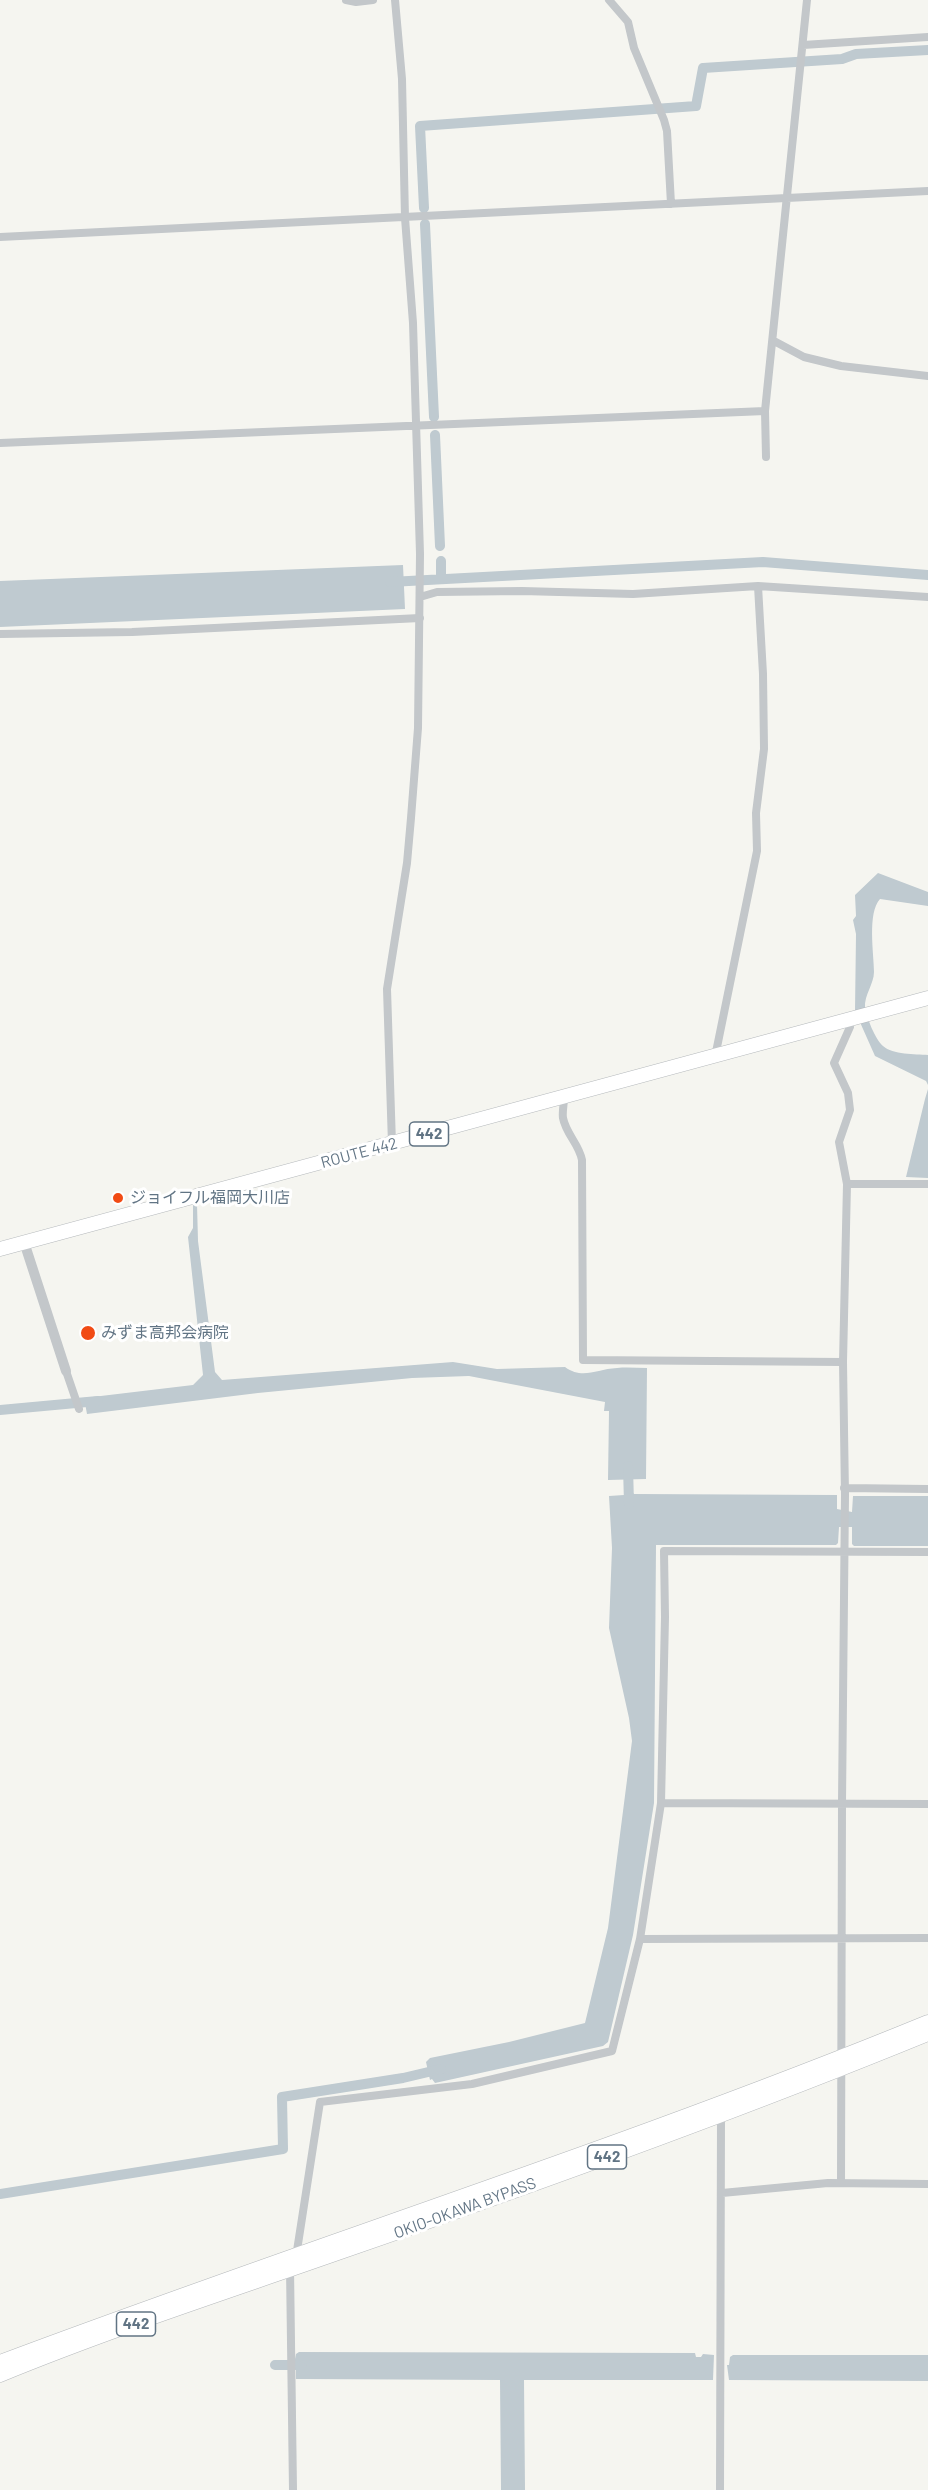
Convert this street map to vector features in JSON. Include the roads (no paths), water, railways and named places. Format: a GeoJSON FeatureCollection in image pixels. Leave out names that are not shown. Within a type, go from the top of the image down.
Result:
{"type":"FeatureCollection","features":[{"type":"Feature","properties":{"kind":"highway","name":"442"},"geometry":{"type":"LineString","coordinates":[[851,1018],[928,998]]}},
{"type":"Feature","properties":{"kind":"highway","name":"ROUTE 442"},"geometry":{"type":"LineString","coordinates":[[0,1249],[564,1098],[851,1018]]}},
{"type":"Feature","properties":{"kind":"highway","name":"OKIO-OKAWA BYPASS"},"geometry":{"type":"LineString","coordinates":[[0,2362],[283,2265],[471,2207],[721,2116],[928,2022]]}},
{"type":"Feature","properties":{"kind":"highway","name":"OKIO-OKAWA BYPASS"},"geometry":{"type":"LineString","coordinates":[[0,2374],[283,2265],[578,2156],[928,2034]]}},
{"type":"Feature","properties":{"kind":"street"},"geometry":{"type":"LineString","coordinates":[[346,0],[356,2],[373,0]]}},
{"type":"Feature","properties":{"kind":"street"},"geometry":{"type":"LineString","coordinates":[[392,1144],[387,989],[407,863],[418,721],[420,618],[413,323],[405,218],[402,79],[395,0]]}},
{"type":"Feature","properties":{"kind":"street"},"geometry":{"type":"LineString","coordinates":[[609,0],[628,22],[634,48],[668,131],[671,204]]}},
{"type":"Feature","properties":{"kind":"street"},"geometry":{"type":"LineString","coordinates":[[766,457],[765,411],[774,341],[797,81],[807,0]]}},
{"type":"Feature","properties":{"kind":"street"},"geometry":{"type":"LineString","coordinates":[[802,49],[928,37]]}},
{"type":"Feature","properties":{"kind":"street"},"geometry":{"type":"LineString","coordinates":[[0,237],[928,191]]}},
{"type":"Feature","properties":{"kind":"street"},"geometry":{"type":"LineString","coordinates":[[774,341],[804,357],[841,366],[928,376]]}},
{"type":"Feature","properties":{"kind":"street"},"geometry":{"type":"LineString","coordinates":[[0,443],[765,411]]}},
{"type":"Feature","properties":{"kind":"street"},"geometry":{"type":"LineString","coordinates":[[420,595],[436,592],[522,591],[633,594],[758,586],[928,597]]}},
{"type":"Feature","properties":{"kind":"street"},"geometry":{"type":"LineString","coordinates":[[715,1057],[757,851],[756,813],[764,749],[758,586]]}},
{"type":"Feature","properties":{"kind":"street"},"geometry":{"type":"LineString","coordinates":[[0,634],[132,632],[420,618]]}},
{"type":"Feature","properties":{"kind":"street"},"geometry":{"type":"LineString","coordinates":[[841,2182],[845,1492],[843,1362],[847,1184],[839,1142],[850,1110],[848,1093],[834,1063],[850,1027],[851,1018]]}},
{"type":"Feature","properties":{"kind":"street"},"geometry":{"type":"LineString","coordinates":[[564,1098],[563,1119],[572,1139],[580,1149],[582,1160],[583,1360],[843,1362]]}},
{"type":"Feature","properties":{"kind":"street"},"geometry":{"type":"LineString","coordinates":[[847,1184],[928,1184]]}},
{"type":"Feature","properties":{"kind":"street"},"geometry":{"type":"LineString","coordinates":[[24,1242],[79,1409]]}},
{"type":"Feature","properties":{"kind":"street"},"geometry":{"type":"LineString","coordinates":[[845,1492],[928,1489]]}},
{"type":"Feature","properties":{"kind":"street"},"geometry":{"type":"LineString","coordinates":[[293,2490],[283,2265],[297,2238],[320,2102],[472,2084],[612,2051],[640,1939],[661,1803],[664,1551],[844,1549],[928,1552]]}},
{"type":"Feature","properties":{"kind":"street"},"geometry":{"type":"LineString","coordinates":[[661,1803],[928,1804]]}},
{"type":"Feature","properties":{"kind":"street"},"geometry":{"type":"LineString","coordinates":[[640,1939],[928,1938]]}},
{"type":"Feature","properties":{"kind":"street"},"geometry":{"type":"LineString","coordinates":[[720,2490],[721,2116]]}},
{"type":"Feature","properties":{"kind":"street"},"geometry":{"type":"LineString","coordinates":[[722,2193],[841,2182],[928,2184]]}},
{"type":"Feature","properties":{"kind":"waterway"},"geometry":{"type":"LineString","coordinates":[[424,208],[420,126],[696,106],[703,68],[842,59],[856,54],[928,50]]}},
{"type":"Feature","properties":{"kind":"waterway"},"geometry":{"type":"LineString","coordinates":[[425,224],[434,417]]}},
{"type":"Feature","properties":{"kind":"waterway"},"geometry":{"type":"LineString","coordinates":[[435,435],[440,546]]}},
{"type":"Feature","properties":{"kind":"waterway"},"geometry":{"type":"LineString","coordinates":[[441,561],[441,579]]}},
{"type":"Feature","properties":{"kind":"waterway"},"geometry":{"type":"LineString","coordinates":[[390,582],[763,562],[928,575]]}},
{"type":"Feature","properties":{"kind":"waterway"},"geometry":{"type":"LineString","coordinates":[[0,1410],[98,1401]]}},
{"type":"Feature","properties":{"kind":"waterway"},"geometry":{"type":"LineString","coordinates":[[628,1466],[629,1504]]}},
{"type":"Feature","properties":{"kind":"waterway"},"geometry":{"type":"LineString","coordinates":[[0,2194],[283,2149],[282,2097],[403,2078],[441,2069]]}},
{"type":"Feature","properties":{"kind":"waterway"},"geometry":{"type":"LineString","coordinates":[[275,2365],[302,2365]]}},
{"type":"Feature","properties":{"kind":"place","name":"ジョイフル福岡大川店"},"geometry":{"type":"Point","coordinates":[118,1198]}},
{"type":"Feature","properties":{"kind":"place","name":"みずま高邦会病院"},"geometry":{"type":"Point","coordinates":[88,1333]}}]}
